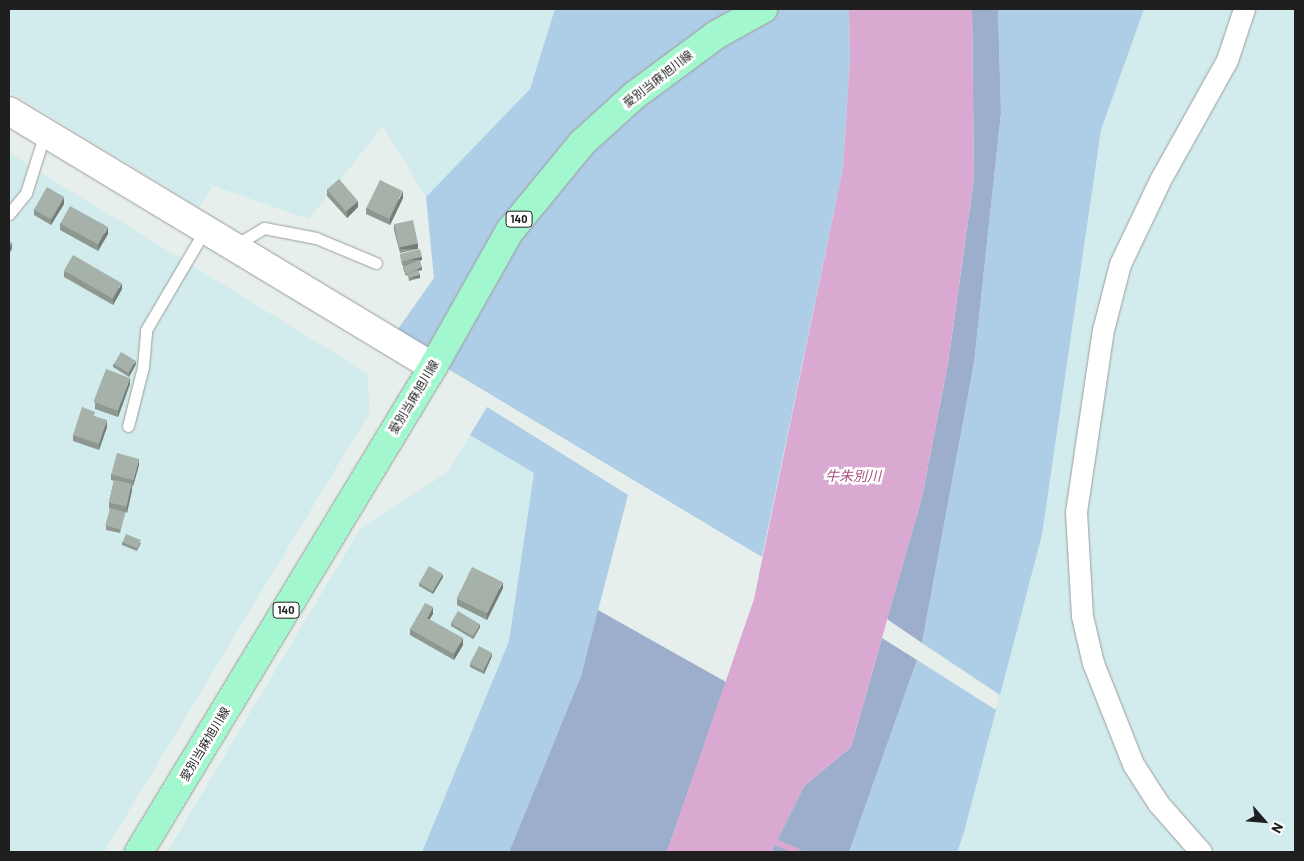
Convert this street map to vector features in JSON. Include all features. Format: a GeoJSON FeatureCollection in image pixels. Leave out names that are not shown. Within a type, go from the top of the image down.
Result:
{"type":"FeatureCollection","features":[{"type":"Feature","properties":{"kind":"main road","name":"愛別当麻旭川線"},"geometry":{"type":"LineString","coordinates":[[139,852],[433,367],[509,232],[582,142],[635,94],[716,35],[763,9]]}},
{"type":"Feature","properties":{"kind":"street"},"geometry":{"type":"LineString","coordinates":[[1201,852],[1158,803],[1133,764],[1093,663],[1082,616],[1076,512],[1103,330],[1120,264],[1160,180],[1227,60],[1244,9]]}},
{"type":"Feature","properties":{"kind":"street"},"geometry":{"type":"LineString","coordinates":[[9,111],[433,367]]}},
{"type":"Feature","properties":{"kind":"lane"},"geometry":{"type":"LineString","coordinates":[[9,214],[26,193],[45,133]]}},
{"type":"Feature","properties":{"kind":"lane"},"geometry":{"type":"LineString","coordinates":[[234,247],[264,228],[316,238],[376,263]]}},
{"type":"Feature","properties":{"kind":"lane"},"geometry":{"type":"LineString","coordinates":[[128,426],[143,367],[146,330],[205,230]]}},
{"type":"Feature","properties":{"kind":"shaded area"},"geometry":{"type":"Polygon","coordinates":[[[9,9],[555,9],[530,89],[426,197],[383,126],[309,219],[213,186],[199,208],[9,91],[9,9]]]}},
{"type":"Feature","properties":{"kind":"shaded area"},"geometry":{"type":"Polygon","coordinates":[[[555,9],[849,9],[850,59],[843,168],[762,557],[393,336],[434,278],[426,197],[530,89],[555,9]]]}},
{"type":"Feature","properties":{"kind":"shaded area"},"geometry":{"type":"Polygon","coordinates":[[[972,9],[998,9],[1001,113],[974,363],[922,643],[887,619],[922,497],[948,363],[974,179],[972,9]]]}},
{"type":"Feature","properties":{"kind":"shaded area"},"geometry":{"type":"Polygon","coordinates":[[[998,9],[1144,9],[1101,130],[1042,535],[1000,695],[922,643],[974,363],[1001,113],[998,9]]]}},
{"type":"Feature","properties":{"kind":"shaded area"},"geometry":{"type":"Polygon","coordinates":[[[1144,9],[1295,9],[1295,852],[957,852],[1042,535],[1101,130],[1144,9]]]}},
{"type":"Feature","properties":{"kind":"shaded area"},"geometry":{"type":"Polygon","coordinates":[[[9,153],[367,373],[370,412],[104,852],[9,852],[9,153]]]}},
{"type":"Feature","properties":{"kind":"shaded area"},"geometry":{"type":"Polygon","coordinates":[[[487,407],[628,495],[581,676],[509,852],[422,852],[509,641],[534,473],[470,435],[487,407]]]}},
{"type":"Feature","properties":{"kind":"shaded area"},"geometry":{"type":"Polygon","coordinates":[[[470,435],[534,473],[509,641],[422,852],[167,852],[360,529],[448,472],[470,435]]]}},
{"type":"Feature","properties":{"kind":"shaded area"},"geometry":{"type":"Polygon","coordinates":[[[598,610],[726,682],[667,852],[509,852],[581,676],[598,610]]]}},
{"type":"Feature","properties":{"kind":"shaded area"},"geometry":{"type":"Polygon","coordinates":[[[882,638],[917,660],[849,852],[771,852],[804,786],[851,747],[882,638]]]}},
{"type":"Feature","properties":{"kind":"shaded area"},"geometry":{"type":"Polygon","coordinates":[[[917,660],[996,710],[957,852],[849,852],[917,660]]]}},
{"type":"Feature","properties":{"kind":"water","name":"牛朱別川"},"geometry":{"type":"Polygon","coordinates":[[[849,9],[972,9],[974,179],[948,363],[922,497],[851,747],[804,786],[771,852],[667,852],[754,599],[843,168],[850,59],[849,9]]]}},
{"type":"Feature","properties":{"kind":"building"},"geometry":{"type":"Polygon","coordinates":[[[339,179],[358,201],[346,211],[327,189],[339,179]]]}},
{"type":"Feature","properties":{"kind":"building"},"geometry":{"type":"Polygon","coordinates":[[[380,180],[402,191],[389,219],[366,208],[380,180]]]}},
{"type":"Feature","properties":{"kind":"building"},"geometry":{"type":"Polygon","coordinates":[[[47,187],[64,197],[51,220],[34,210],[47,187]]]}},
{"type":"Feature","properties":{"kind":"building"},"geometry":{"type":"Polygon","coordinates":[[[70,206],[108,227],[98,244],[60,223],[70,206]]]}},
{"type":"Feature","properties":{"kind":"building"},"geometry":{"type":"Polygon","coordinates":[[[413,220],[418,243],[399,247],[394,224],[413,220]]]}},
{"type":"Feature","properties":{"kind":"building"},"geometry":{"type":"Polygon","coordinates":[[[420,249],[422,257],[402,262],[400,254],[420,249]]]}},
{"type":"Feature","properties":{"kind":"building"},"geometry":{"type":"Polygon","coordinates":[[[73,255],[121,283],[112,299],[64,271],[73,255]]]}},
{"type":"Feature","properties":{"kind":"building"},"geometry":{"type":"Polygon","coordinates":[[[419,260],[422,267],[406,274],[403,267],[419,260]]]}},
{"type":"Feature","properties":{"kind":"building"},"geometry":{"type":"Polygon","coordinates":[[[418,270],[420,275],[409,278],[408,274],[418,270]]]}},
{"type":"Feature","properties":{"kind":"building"},"geometry":{"type":"Polygon","coordinates":[[[121,352],[136,361],[128,373],[114,364],[121,352]]]}},
{"type":"Feature","properties":{"kind":"building"},"geometry":{"type":"Polygon","coordinates":[[[106,369],[130,378],[118,411],[93,402],[106,369]]]}},
{"type":"Feature","properties":{"kind":"building"},"geometry":{"type":"Polygon","coordinates":[[[82,407],[95,412],[94,416],[107,420],[99,444],[73,435],[82,407]]]}},
{"type":"Feature","properties":{"kind":"building"},"geometry":{"type":"Polygon","coordinates":[[[117,453],[139,459],[134,480],[111,474],[117,453]]]}},
{"type":"Feature","properties":{"kind":"building"},"geometry":{"type":"Polygon","coordinates":[[[114,480],[132,484],[126,506],[109,502],[114,480]]]}},
{"type":"Feature","properties":{"kind":"building"},"geometry":{"type":"Polygon","coordinates":[[[110,508],[125,512],[121,530],[105,525],[110,508]]]}},
{"type":"Feature","properties":{"kind":"building"},"geometry":{"type":"Polygon","coordinates":[[[126,534],[141,540],[137,548],[123,542],[126,534]]]}},
{"type":"Feature","properties":{"kind":"building"},"geometry":{"type":"Polygon","coordinates":[[[429,566],[443,574],[433,591],[419,583],[429,566]]]}},
{"type":"Feature","properties":{"kind":"building"},"geometry":{"type":"Polygon","coordinates":[[[472,567],[503,582],[487,613],[457,598],[472,567]]]}},
{"type":"Feature","properties":{"kind":"building"},"geometry":{"type":"Polygon","coordinates":[[[425,603],[433,607],[427,618],[463,638],[454,654],[410,629],[425,603]]]}},
{"type":"Feature","properties":{"kind":"building"},"geometry":{"type":"Polygon","coordinates":[[[458,611],[480,624],[473,636],[451,623],[458,611]]]}},
{"type":"Feature","properties":{"kind":"building"},"geometry":{"type":"Polygon","coordinates":[[[479,646],[492,653],[483,671],[470,664],[479,646]]]}},
{"type":"Feature","properties":{"kind":"waterway"},"geometry":{"type":"LineString","coordinates":[[771,840],[799,852]]}}]}
